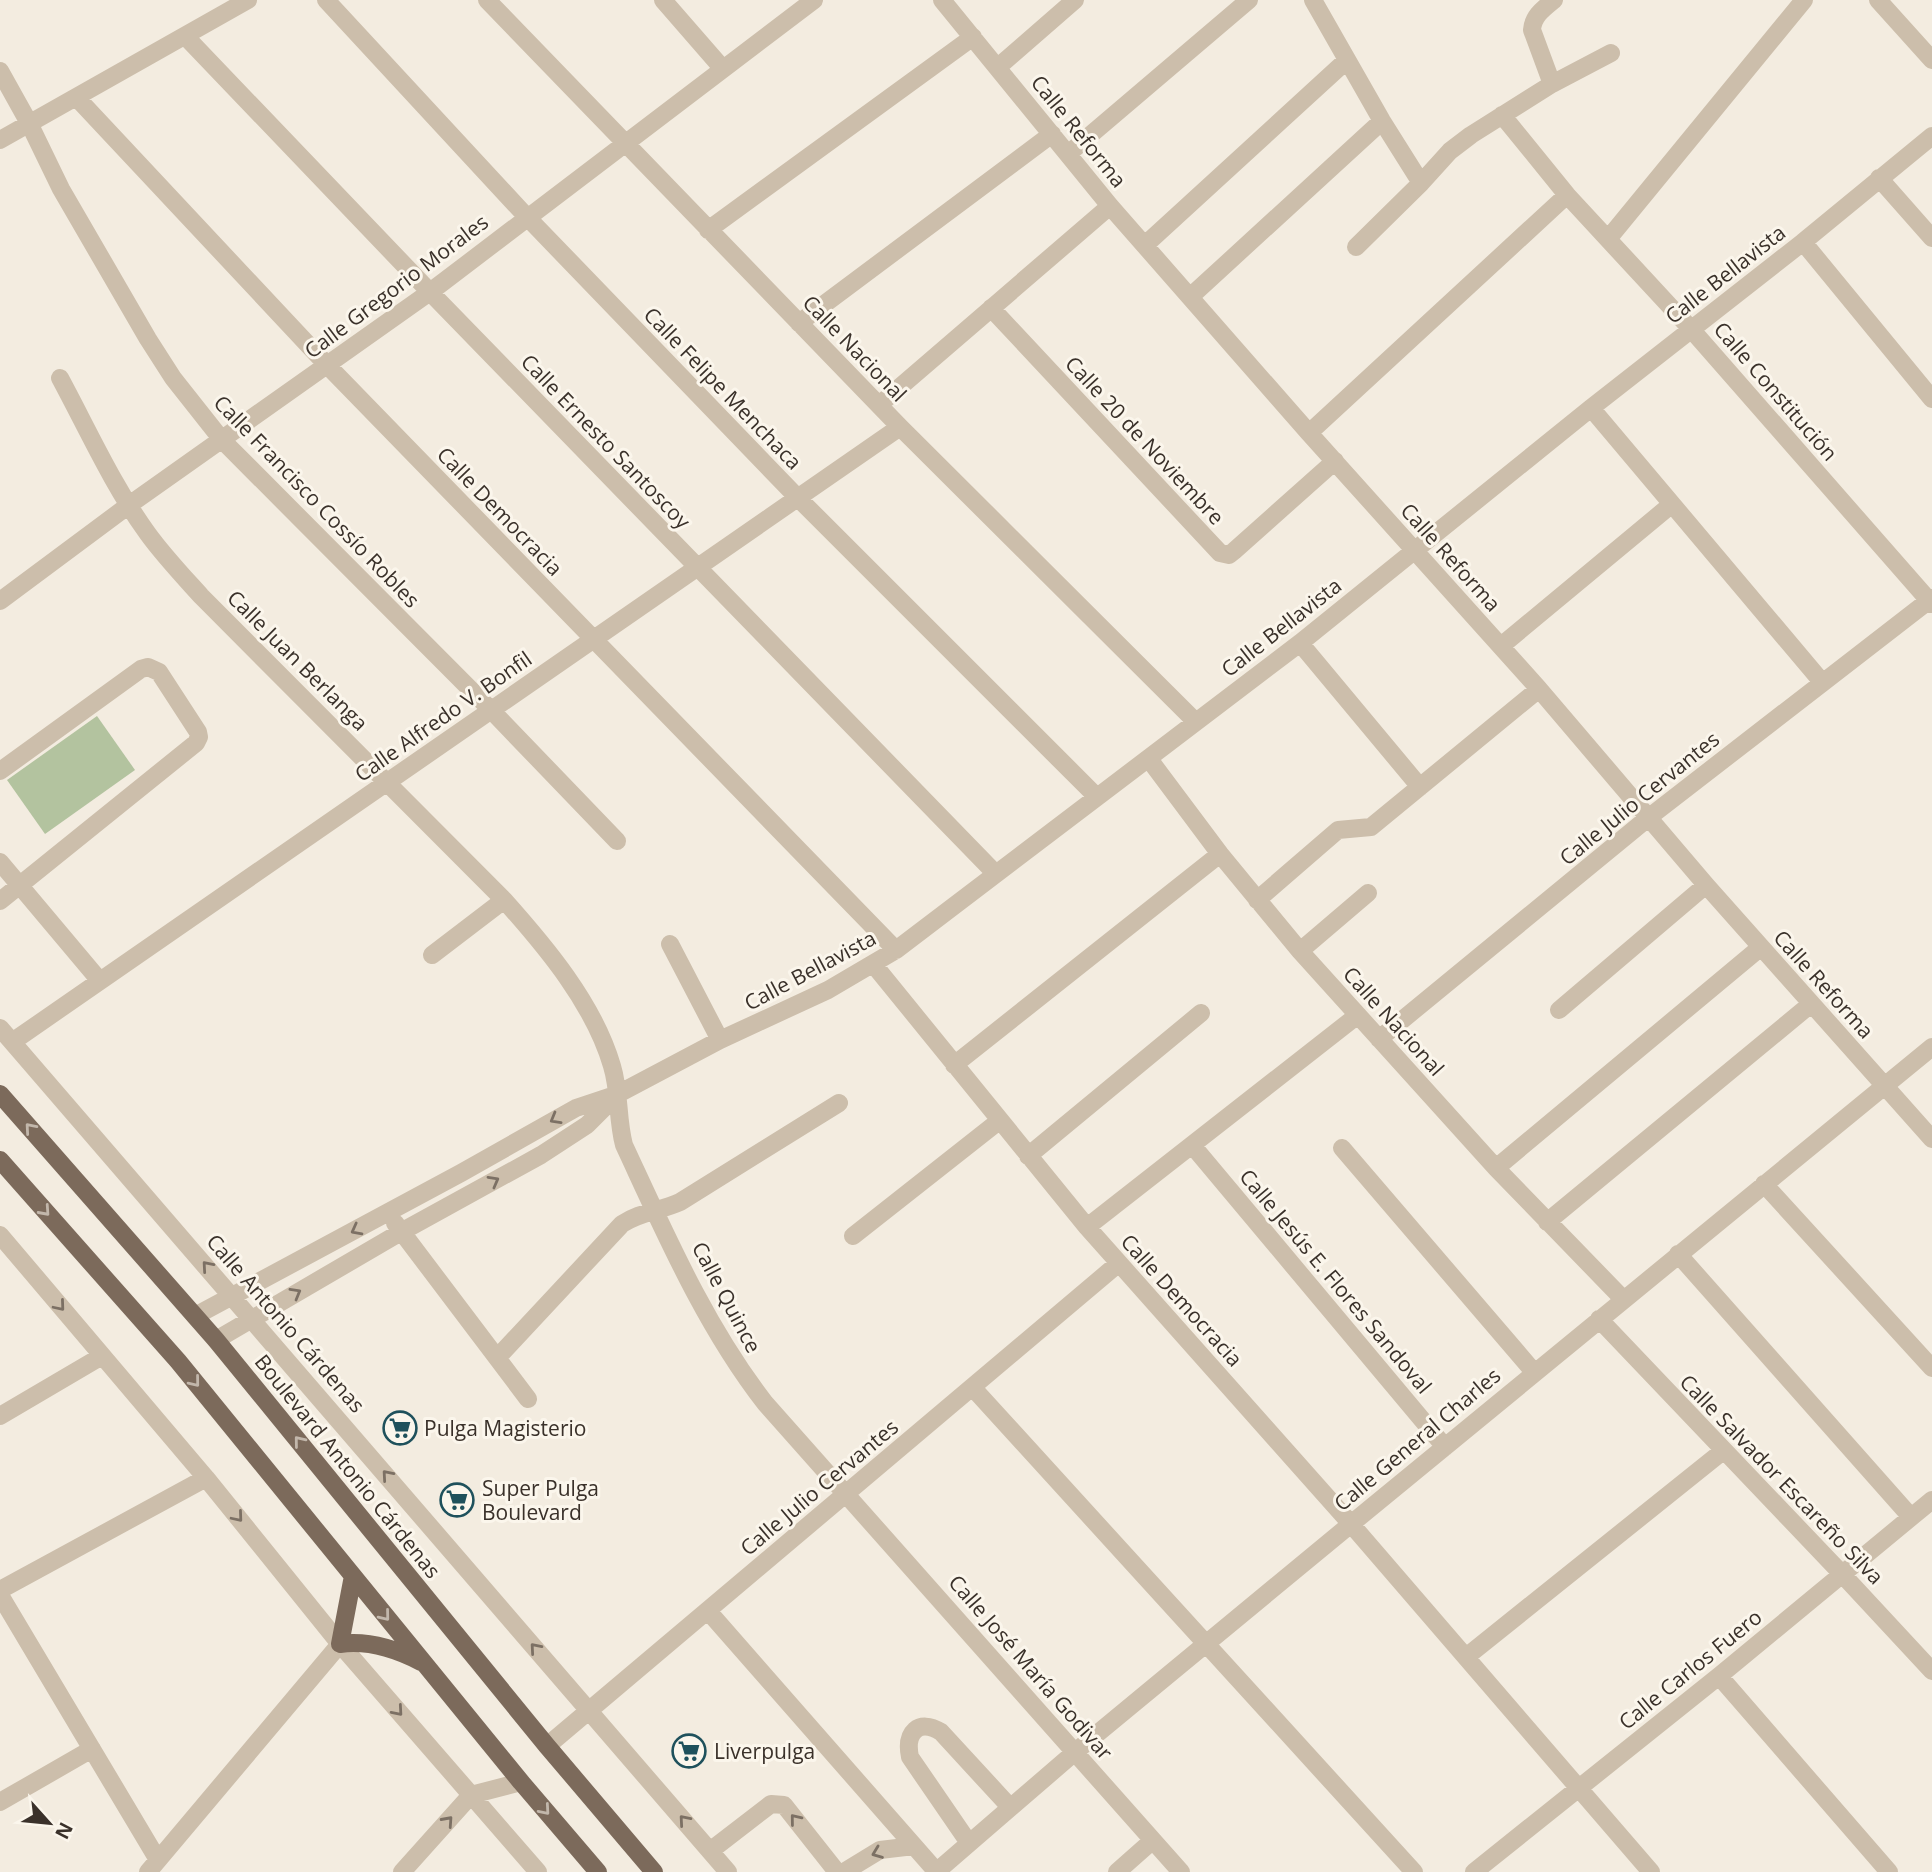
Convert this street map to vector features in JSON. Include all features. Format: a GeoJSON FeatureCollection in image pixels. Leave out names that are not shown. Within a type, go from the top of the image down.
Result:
{"type":"FeatureCollection","features":[{"type":"Feature","properties":{"kind":"main road","name":"Boulevard Antonio Cárdenas"},"geometry":{"type":"LineString","coordinates":[[0,1094],[216,1340],[547,1746],[654,1872]]}},
{"type":"Feature","properties":{"kind":"main road"},"geometry":{"type":"LineString","coordinates":[[0,1160],[178,1361],[521,1782],[598,1872]]}},
{"type":"Feature","properties":{"kind":"main road"},"geometry":{"type":"LineString","coordinates":[[353,1576],[340,1644],[356,1642],[374,1645],[425,1664]]}},
{"type":"Feature","properties":{"kind":"street"},"geometry":{"type":"LineString","coordinates":[[0,140],[248,0]]}},
{"type":"Feature","properties":{"kind":"street","name":"Calle Felipe Menchaca"},"geometry":{"type":"LineString","coordinates":[[326,0],[527,217],[798,498],[1097,797]]}},
{"type":"Feature","properties":{"kind":"street","name":"Calle Nacional"},"geometry":{"type":"LineString","coordinates":[[487,0],[900,427],[1196,722]]}},
{"type":"Feature","properties":{"kind":"street"},"geometry":{"type":"LineString","coordinates":[[663,0],[723,69]]}},
{"type":"Feature","properties":{"kind":"street","name":"Calle Gregorio Morales"},"geometry":{"type":"LineString","coordinates":[[0,601],[129,505],[430,292],[814,0]]}},
{"type":"Feature","properties":{"kind":"street","name":"Calle Reforma"},"geometry":{"type":"LineString","coordinates":[[942,0],[1110,206],[1539,689],[1706,885],[1932,1139]]}},
{"type":"Feature","properties":{"kind":"street"},"geometry":{"type":"LineString","coordinates":[[998,67],[1075,0]]}},
{"type":"Feature","properties":{"kind":"street"},"geometry":{"type":"LineString","coordinates":[[1068,154],[1249,0]]}},
{"type":"Feature","properties":{"kind":"street"},"geometry":{"type":"LineString","coordinates":[[1313,0],[1421,183]]}},
{"type":"Feature","properties":{"kind":"street"},"geometry":{"type":"LineString","coordinates":[[1552,84],[1532,30],[1538,15],[1554,0]]}},
{"type":"Feature","properties":{"kind":"street"},"geometry":{"type":"LineString","coordinates":[[1608,239],[1804,0]]}},
{"type":"Feature","properties":{"kind":"street"},"geometry":{"type":"LineString","coordinates":[[1878,0],[1932,60]]}},
{"type":"Feature","properties":{"kind":"street","name":"Calle Ernesto Santoscoy"},"geometry":{"type":"LineString","coordinates":[[186,37],[996,874]]}},
{"type":"Feature","properties":{"kind":"street"},"geometry":{"type":"LineString","coordinates":[[708,230],[972,37]]}},
{"type":"Feature","properties":{"kind":"street"},"geometry":{"type":"LineString","coordinates":[[1356,247],[1450,151],[1552,84],[1611,52]]}},
{"type":"Feature","properties":{"kind":"street"},"geometry":{"type":"LineString","coordinates":[[1144,245],[1347,60]]}},
{"type":"Feature","properties":{"kind":"street","name":"Calle Francisco Cossío Robles"},"geometry":{"type":"LineString","coordinates":[[0,71],[61,190],[148,338],[173,378],[222,440],[491,710],[617,841]]}},
{"type":"Feature","properties":{"kind":"street","name":"Calle Democracia"},"geometry":{"type":"LineString","coordinates":[[77,98],[328,366],[896,950]]}},
{"type":"Feature","properties":{"kind":"street","name":"Calle Constitución"},"geometry":{"type":"LineString","coordinates":[[1502,115],[1567,195],[1691,329],[1931,601]]}},
{"type":"Feature","properties":{"kind":"street"},"geometry":{"type":"LineString","coordinates":[[1190,297],[1382,121]]}},
{"type":"Feature","properties":{"kind":"street"},"geometry":{"type":"LineString","coordinates":[[799,323],[1052,134]]}},
{"type":"Feature","properties":{"kind":"street","name":"Calle Bellavista"},"geometry":{"type":"LineString","coordinates":[[195,1316],[576,1108],[618,1094],[874,965],[1300,643],[1932,136]]}},
{"type":"Feature","properties":{"kind":"street"},"geometry":{"type":"LineString","coordinates":[[1879,178],[1932,238]]}},
{"type":"Feature","properties":{"kind":"street"},"geometry":{"type":"LineString","coordinates":[[1309,433],[1567,195]]}},
{"type":"Feature","properties":{"kind":"street"},"geometry":{"type":"LineString","coordinates":[[879,405],[1110,206]]}},
{"type":"Feature","properties":{"kind":"street"},"geometry":{"type":"LineString","coordinates":[[1803,242],[1932,399]]}},
{"type":"Feature","properties":{"kind":"street","name":"Calle 20 de Noviembre"},"geometry":{"type":"LineString","coordinates":[[991,308],[1220,553],[1229,555],[1335,461]]}},
{"type":"Feature","properties":{"kind":"street","name":"Calle Juan Berlanga"},"geometry":{"type":"LineString","coordinates":[[60,378],[129,505],[148,534],[201,596],[388,781],[504,900],[550,953],[574,987],[607,1051],[618,1094]]}},
{"type":"Feature","properties":{"kind":"street"},"geometry":{"type":"LineString","coordinates":[[1591,408],[1822,682]]}},
{"type":"Feature","properties":{"kind":"street","name":"Calle Alfredo V. Bonfil"},"geometry":{"type":"LineString","coordinates":[[12,1042],[900,427]]}},
{"type":"Feature","properties":{"kind":"street"},"geometry":{"type":"LineString","coordinates":[[1501,646],[1672,504]]}},
{"type":"Feature","properties":{"kind":"street","name":"Calle Julio Cervantes"},"geometry":{"type":"LineString","coordinates":[[1380,1039],[1648,818],[1931,601]]}},
{"type":"Feature","properties":{"kind":"street"},"geometry":{"type":"LineString","coordinates":[[1300,643],[1420,787]]}},
{"type":"Feature","properties":{"kind":"street"},"geometry":{"type":"LineString","coordinates":[[0,771],[141,669],[148,667],[159,672],[199,737],[196,743],[0,901]]}},
{"type":"Feature","properties":{"kind":"street"},"geometry":{"type":"LineString","coordinates":[[1257,900],[1338,830],[1371,827],[1539,689]]}},
{"type":"Feature","properties":{"kind":"street","name":"Calle Nacional"},"geometry":{"type":"LineString","coordinates":[[1149,759],[1220,854],[1300,951],[1546,1222],[1623,1299]]}},
{"type":"Feature","properties":{"kind":"street"},"geometry":{"type":"LineString","coordinates":[[954,1065],[1220,854]]}},
{"type":"Feature","properties":{"kind":"street"},"geometry":{"type":"LineString","coordinates":[[0,862],[100,981]]}},
{"type":"Feature","properties":{"kind":"street"},"geometry":{"type":"LineString","coordinates":[[1559,1010],[1706,885]]}},
{"type":"Feature","properties":{"kind":"street"},"geometry":{"type":"LineString","coordinates":[[1300,951],[1368,893]]}},
{"type":"Feature","properties":{"kind":"street"},"geometry":{"type":"LineString","coordinates":[[432,955],[504,900]]}},
{"type":"Feature","properties":{"kind":"street"},"geometry":{"type":"LineString","coordinates":[[670,944],[720,1041]]}},
{"type":"Feature","properties":{"kind":"street"},"geometry":{"type":"LineString","coordinates":[[1496,1168],[1761,947]]}},
{"type":"Feature","properties":{"kind":"street","name":"Calle Democracia"},"geometry":{"type":"LineString","coordinates":[[874,965],[1087,1227],[1350,1524],[1651,1872]]}},
{"type":"Feature","properties":{"kind":"street"},"geometry":{"type":"LineString","coordinates":[[1546,1222],[1811,1004]]}},
{"type":"Feature","properties":{"kind":"street"},"geometry":{"type":"LineString","coordinates":[[1028,1156],[1201,1013]]}},
{"type":"Feature","properties":{"kind":"street"},"geometry":{"type":"LineString","coordinates":[[1087,1227],[1358,1016]]}},
{"type":"Feature","properties":{"kind":"street","name":"Calle Antonio Cárdenas"},"geometry":{"type":"LineString","coordinates":[[0,1028],[728,1872]]}},
{"type":"Feature","properties":{"kind":"street","name":"Calle General Charles"},"geometry":{"type":"LineString","coordinates":[[936,1872],[1075,1752],[1350,1524],[1932,1047]]}},
{"type":"Feature","properties":{"kind":"street","name":"Calle Bellavista"},"geometry":{"type":"LineString","coordinates":[[216,1340],[401,1232],[541,1155],[587,1125],[618,1094]]}},
{"type":"Feature","properties":{"kind":"street","name":"Calle Quince"},"geometry":{"type":"LineString","coordinates":[[618,1094],[620,1129],[624,1145],[703,1308],[738,1366],[765,1402],[847,1493]]}},
{"type":"Feature","properties":{"kind":"street"},"geometry":{"type":"LineString","coordinates":[[496,1358],[622,1224],[633,1216],[680,1202],[839,1103]]}},
{"type":"Feature","properties":{"kind":"street"},"geometry":{"type":"LineString","coordinates":[[853,1236],[999,1121]]}},
{"type":"Feature","properties":{"kind":"street","name":"Calle Jesús E. Flores Sandoval"},"geometry":{"type":"LineString","coordinates":[[1192,1145],[1445,1447]]}},
{"type":"Feature","properties":{"kind":"street"},"geometry":{"type":"LineString","coordinates":[[1342,1148],[1534,1372]]}},
{"type":"Feature","properties":{"kind":"street"},"geometry":{"type":"LineString","coordinates":[[1764,1184],[1932,1368]]}},
{"type":"Feature","properties":{"kind":"street"},"geometry":{"type":"LineString","coordinates":[[387,1213],[528,1399]]}},
{"type":"Feature","properties":{"kind":"street"},"geometry":{"type":"LineString","coordinates":[[1,1238],[206,1478],[340,1644],[538,1872]]}},
{"type":"Feature","properties":{"kind":"street"},"geometry":{"type":"LineString","coordinates":[[1678,1254],[1911,1517]]}},
{"type":"Feature","properties":{"kind":"street","name":"Calle Julio Cervantes"},"geometry":{"type":"LineString","coordinates":[[547,1746],[1119,1263]]}},
{"type":"Feature","properties":{"kind":"street","name":"Calle Salvador Escareño Silva"},"geometry":{"type":"LineString","coordinates":[[1599,1320],[1932,1671]]}},
{"type":"Feature","properties":{"kind":"street"},"geometry":{"type":"LineString","coordinates":[[0,1416],[102,1356]]}},
{"type":"Feature","properties":{"kind":"street"},"geometry":{"type":"LineString","coordinates":[[972,1388],[1414,1872]]}},
{"type":"Feature","properties":{"kind":"street"},"geometry":{"type":"LineString","coordinates":[[1466,1657],[1723,1451]]}},
{"type":"Feature","properties":{"kind":"street"},"geometry":{"type":"LineString","coordinates":[[206,1478],[0,1593],[92,1749],[153,1866],[340,1644]]}},
{"type":"Feature","properties":{"kind":"street","name":"Calle José María Godivar"},"geometry":{"type":"LineString","coordinates":[[847,1493],[1181,1872]]}},
{"type":"Feature","properties":{"kind":"street","name":"Calle Carlos Fuero"},"geometry":{"type":"LineString","coordinates":[[1474,1872],[1494,1866],[1578,1787],[1719,1676],[1932,1500]]}},
{"type":"Feature","properties":{"kind":"street"},"geometry":{"type":"LineString","coordinates":[[708,1611],[936,1872]]}},
{"type":"Feature","properties":{"kind":"street"},"geometry":{"type":"LineString","coordinates":[[1719,1676],[1889,1872]]}},
{"type":"Feature","properties":{"kind":"street"},"geometry":{"type":"LineString","coordinates":[[969,1843],[910,1757],[910,1735],[918,1728],[928,1726],[942,1732],[1010,1807]]}},
{"type":"Feature","properties":{"kind":"street"},"geometry":{"type":"LineString","coordinates":[[0,1802],[92,1749]]}},
{"type":"Feature","properties":{"kind":"street"},"geometry":{"type":"LineString","coordinates":[[402,1872],[471,1795],[521,1782]]}},
{"type":"Feature","properties":{"kind":"street"},"geometry":{"type":"LineString","coordinates":[[710,1851],[771,1804],[780,1803],[837,1872]]}},
{"type":"Feature","properties":{"kind":"street"},"geometry":{"type":"LineString","coordinates":[[1128,1868],[1152,1841]]}},
{"type":"Feature","properties":{"kind":"street"},"geometry":{"type":"LineString","coordinates":[[844,1872],[880,1850],[914,1846]]}},
{"type":"Feature","properties":{"kind":"green space"},"geometry":{"type":"Polygon","coordinates":[[[97,716],[135,770],[45,834],[7,780],[97,716]]]}},
{"type":"Feature","properties":{"kind":"place","name":"Pulga Magisterio"},"geometry":{"type":"Point","coordinates":[400,1428]}},
{"type":"Feature","properties":{"kind":"place","name":"Super Pulga Boulevard"},"geometry":{"type":"Point","coordinates":[457,1500]}},
{"type":"Feature","properties":{"kind":"place","name":"Liverpulga"},"geometry":{"type":"Point","coordinates":[689,1751]}}]}
